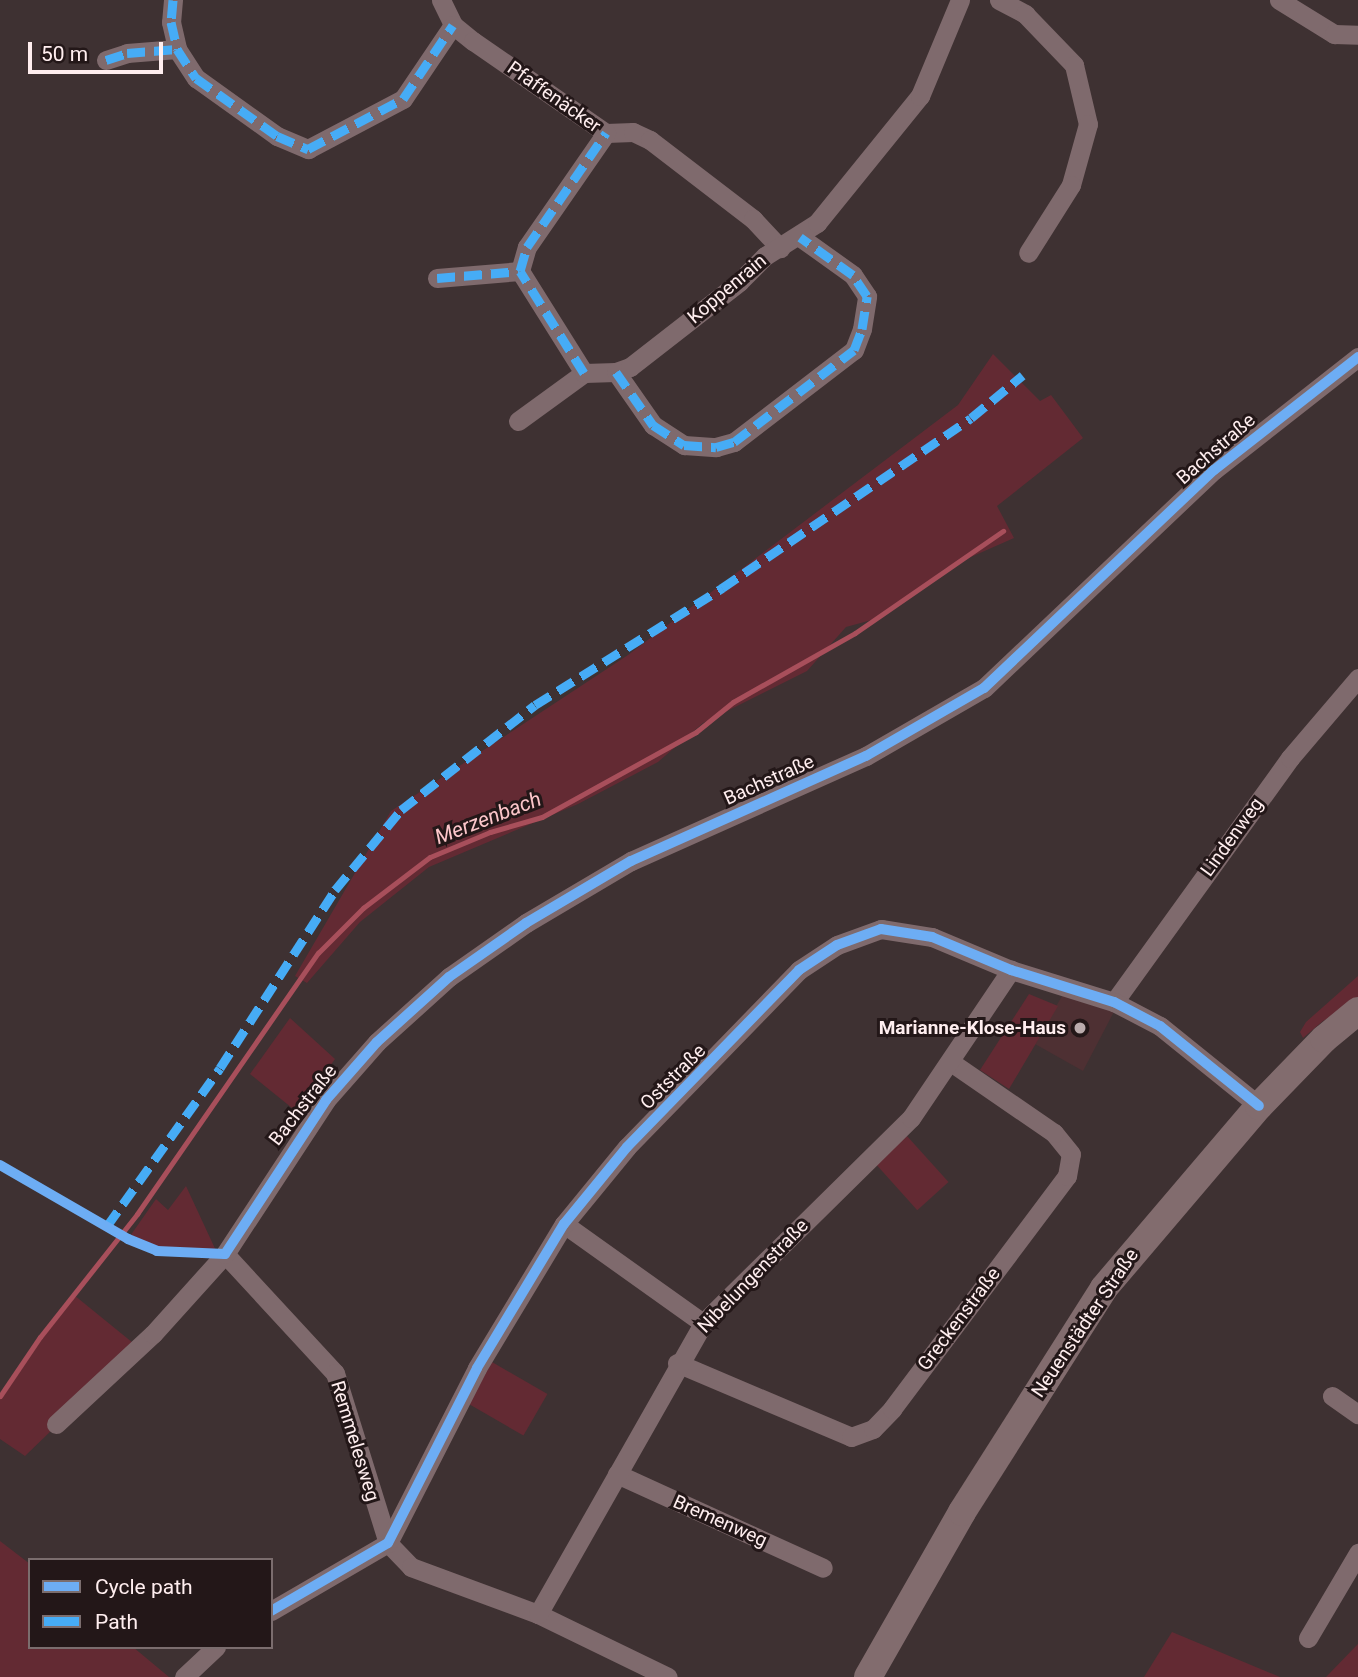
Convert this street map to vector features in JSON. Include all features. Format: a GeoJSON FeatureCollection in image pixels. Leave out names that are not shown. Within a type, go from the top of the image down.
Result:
{"type":"FeatureCollection","features":[{"type":"Feature","properties":{"kind":"main road","name":"Neuenstädter Straße"},"geometry":{"type":"LineString","coordinates":[[868,1677],[962,1512],[1104,1287],[1259,1106],[1324,1039],[1358,1011]]}},
{"type":"Feature","properties":{"kind":"street"},"geometry":{"type":"LineString","coordinates":[[173,0],[171,22],[177,49],[202,83],[277,136],[313,149],[403,99],[453,25],[442,0]]}},
{"type":"Feature","properties":{"kind":"street","name":"Koppenrain"},"geometry":{"type":"LineString","coordinates":[[584,373],[616,372],[630,367],[780,248],[800,237],[823,216],[920,96],[960,0]]}},
{"type":"Feature","properties":{"kind":"street"},"geometry":{"type":"LineString","coordinates":[[999,0],[1025,14],[1074,65],[1088,124],[1071,185],[1028,253]]}},
{"type":"Feature","properties":{"kind":"street"},"geometry":{"type":"LineString","coordinates":[[1279,0],[1334,34],[1358,35]]}},
{"type":"Feature","properties":{"kind":"street","name":"Pfaffenäcker"},"geometry":{"type":"LineString","coordinates":[[453,25],[606,133],[633,132],[650,140],[753,219],[780,248]]}},
{"type":"Feature","properties":{"kind":"street"},"geometry":{"type":"LineString","coordinates":[[106,60],[127,53],[177,49]]}},
{"type":"Feature","properties":{"kind":"street"},"geometry":{"type":"LineString","coordinates":[[518,421],[584,373],[520,271],[527,247],[606,133]]}},
{"type":"Feature","properties":{"kind":"street"},"geometry":{"type":"LineString","coordinates":[[616,372],[653,425],[684,445],[716,447],[734,442],[854,350],[862,329],[867,296],[853,275],[800,237]]}},
{"type":"Feature","properties":{"kind":"street"},"geometry":{"type":"LineString","coordinates":[[437,278],[520,271]]}},
{"type":"Feature","properties":{"kind":"street","name":"Bachstraße"},"geometry":{"type":"LineString","coordinates":[[56,1424],[153,1334],[225,1254],[326,1100],[377,1042],[449,977],[526,923],[631,861],[866,756],[984,688],[1214,470],[1358,357]]}},
{"type":"Feature","properties":{"kind":"street","name":"Lindenweg"},"geometry":{"type":"LineString","coordinates":[[1114,1002],[1290,758],[1358,678]]}},
{"type":"Feature","properties":{"kind":"street","name":"Oststraße"},"geometry":{"type":"LineString","coordinates":[[388,1543],[477,1368],[564,1224],[627,1147],[799,970],[837,945],[881,929],[932,937],[1011,970],[1114,1002],[1160,1026],[1259,1106]]}},
{"type":"Feature","properties":{"kind":"street","name":"Nibelungenstraße"},"geometry":{"type":"LineString","coordinates":[[537,1614],[677,1363],[703,1322],[911,1118],[952,1063],[1011,970]]}},
{"type":"Feature","properties":{"kind":"street","name":"Greckenstraße"},"geometry":{"type":"LineString","coordinates":[[677,1363],[851,1437],[873,1429],[1067,1176],[1071,1154],[1054,1133],[952,1063]]}},
{"type":"Feature","properties":{"kind":"street"},"geometry":{"type":"LineString","coordinates":[[564,1224],[703,1322]]}},
{"type":"Feature","properties":{"kind":"street","name":"Remmelesweg"},"geometry":{"type":"LineString","coordinates":[[225,1254],[335,1373],[388,1543]]}},
{"type":"Feature","properties":{"kind":"street"},"geometry":{"type":"LineString","coordinates":[[1332,1396],[1358,1414]]}},
{"type":"Feature","properties":{"kind":"street","name":"Bremenweg"},"geometry":{"type":"LineString","coordinates":[[617,1474],[824,1568]]}},
{"type":"Feature","properties":{"kind":"street"},"geometry":{"type":"LineString","coordinates":[[273,1610],[388,1543],[411,1567],[537,1614],[668,1677]]}},
{"type":"Feature","properties":{"kind":"street"},"geometry":{"type":"LineString","coordinates":[[1308,1638],[1358,1553]]}},
{"type":"Feature","properties":{"kind":"street"},"geometry":{"type":"LineString","coordinates":[[184,1677],[214,1649]]}},
{"type":"Feature","properties":{"kind":"shaded area"},"geometry":{"type":"Polygon","coordinates":[[[993,354],[1040,401],[1051,395],[1083,438],[997,506],[1014,538],[946,568],[879,618],[846,627],[807,671],[703,723],[658,762],[578,804],[429,867],[360,922],[307,983],[295,976],[391,811],[628,655],[958,405],[993,354]]]}},
{"type":"Feature","properties":{"kind":"shaded area"},"geometry":{"type":"Polygon","coordinates":[[[1358,976],[1358,1002],[1323,1021],[1303,1038],[1300,1032],[1306,1022],[1358,976]]]}},
{"type":"Feature","properties":{"kind":"shaded area"},"geometry":{"type":"Polygon","coordinates":[[[1067,987],[1118,1004],[1083,1071],[1035,1044],[1067,987]]]}},
{"type":"Feature","properties":{"kind":"shaded area"},"geometry":{"type":"Polygon","coordinates":[[[1029,994],[1058,1006],[1009,1089],[980,1070],[1029,994]]]}},
{"type":"Feature","properties":{"kind":"shaded area"},"geometry":{"type":"Polygon","coordinates":[[[290,1018],[335,1059],[297,1112],[250,1074],[290,1018]]]}},
{"type":"Feature","properties":{"kind":"shaded area"},"geometry":{"type":"Polygon","coordinates":[[[907,1136],[948,1182],[917,1210],[876,1164],[907,1136]]]}},
{"type":"Feature","properties":{"kind":"shaded area"},"geometry":{"type":"Polygon","coordinates":[[[186,1186],[218,1255],[157,1250],[128,1239],[156,1199],[168,1210],[186,1186]]]}},
{"type":"Feature","properties":{"kind":"shaded area"},"geometry":{"type":"Polygon","coordinates":[[[74,1295],[138,1347],[25,1456],[0,1439],[0,1396],[74,1295]]]}},
{"type":"Feature","properties":{"kind":"shaded area"},"geometry":{"type":"Polygon","coordinates":[[[492,1362],[547,1394],[523,1436],[468,1404],[492,1362]]]}},
{"type":"Feature","properties":{"kind":"shaded area"},"geometry":{"type":"Polygon","coordinates":[[[0,1541],[28,1562],[28,1649],[135,1649],[169,1677],[0,1677],[0,1541]]]}},
{"type":"Feature","properties":{"kind":"shaded area"},"geometry":{"type":"Polygon","coordinates":[[[1172,1632],[1280,1677],[1144,1677],[1172,1632]]]}},
{"type":"Feature","properties":{"kind":"shaded area"},"geometry":{"type":"Polygon","coordinates":[[[1358,1644],[1358,1677],[1326,1677],[1358,1644]]]}},
{"type":"Feature","properties":{"kind":"waterway","name":"Merzenbach"},"geometry":{"type":"LineString","coordinates":[[0,1396],[40,1337],[137,1214],[318,953],[363,908],[430,857],[490,832],[542,817],[696,732],[733,702],[855,633],[1003,531]]}},
{"type":"Feature","properties":{"kind":"marked path"},"geometry":{"type":"LineString","coordinates":[[173,0],[171,22],[177,49],[196,78],[277,136],[308,149],[403,99],[453,25]]}},
{"type":"Feature","properties":{"kind":"marked path"},"geometry":{"type":"LineString","coordinates":[[106,60],[127,53],[177,49]]}},
{"type":"Feature","properties":{"kind":"marked path"},"geometry":{"type":"LineString","coordinates":[[584,373],[520,271],[527,247],[606,133]]}},
{"type":"Feature","properties":{"kind":"marked path"},"geometry":{"type":"LineString","coordinates":[[616,372],[653,425],[684,445],[716,447],[734,442],[854,350],[862,329],[867,296],[853,275],[800,237]]}},
{"type":"Feature","properties":{"kind":"marked path"},"geometry":{"type":"LineString","coordinates":[[437,278],[520,271]]}},
{"type":"Feature","properties":{"kind":"marked path"},"geometry":{"type":"LineString","coordinates":[[107,1226],[220,1068],[335,890],[401,810],[535,705],[722,588],[971,418],[1023,375]]}},
{"type":"Feature","properties":{"kind":"cycle path"},"geometry":{"type":"LineString","coordinates":[[0,1165],[128,1239],[157,1251],[225,1254],[326,1100],[377,1042],[449,977],[526,923],[631,861],[866,756],[984,688],[1214,470],[1358,357]]}},
{"type":"Feature","properties":{"kind":"cycle path"},"geometry":{"type":"LineString","coordinates":[[273,1610],[388,1543],[477,1368],[564,1224],[627,1147],[799,970],[837,945],[881,929],[932,937],[1011,970],[1114,1002],[1160,1026],[1259,1106]]}},
{"type":"Feature","properties":{"kind":"place","name":"Marianne-Klose-Haus"},"geometry":{"type":"Point","coordinates":[1080,1028]}}]}
